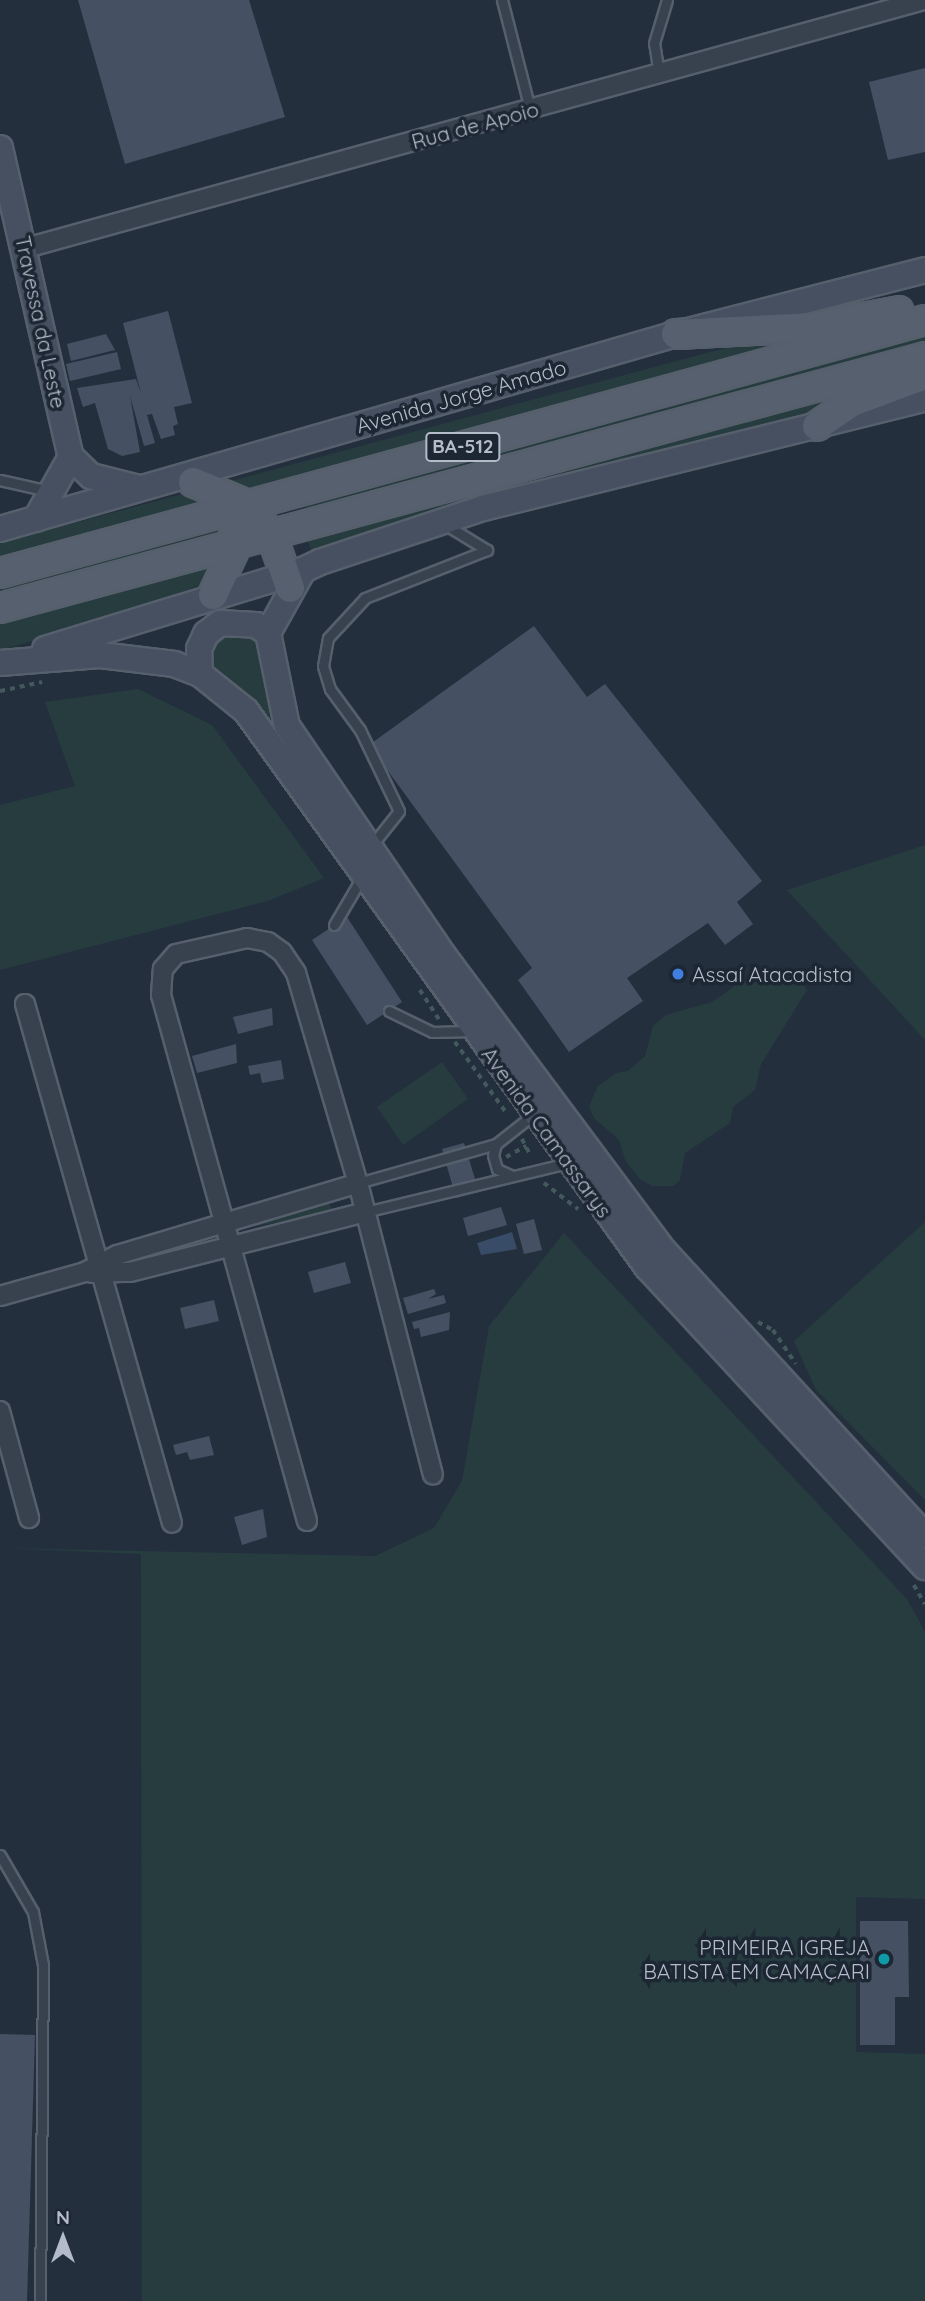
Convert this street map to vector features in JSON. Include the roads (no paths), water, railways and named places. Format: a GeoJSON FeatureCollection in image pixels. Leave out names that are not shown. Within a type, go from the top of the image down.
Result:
{"type":"FeatureCollection","features":[{"type":"Feature","properties":{"kind":"main road"},"geometry":{"type":"LineString","coordinates":[[676,334],[813,327],[925,308]]}},
{"type":"Feature","properties":{"kind":"main road","name":"BA-512"},"geometry":{"type":"LineString","coordinates":[[0,573],[925,320]]}},
{"type":"Feature","properties":{"kind":"main road","name":"BA-512"},"geometry":{"type":"LineString","coordinates":[[0,608],[925,358]]}},
{"type":"Feature","properties":{"kind":"main road"},"geometry":{"type":"LineString","coordinates":[[817,426],[852,402],[925,375]]}},
{"type":"Feature","properties":{"kind":"main road"},"geometry":{"type":"LineString","coordinates":[[184,480],[238,508],[272,536],[293,578]]}},
{"type":"Feature","properties":{"kind":"main road"},"geometry":{"type":"LineString","coordinates":[[214,595],[236,544],[238,508]]}},
{"type":"Feature","properties":{"kind":"street","name":"Rua de Apoio"},"geometry":{"type":"LineString","coordinates":[[26,248],[924,0]]}},
{"type":"Feature","properties":{"kind":"street","name":"Travessa da Leste"},"geometry":{"type":"LineString","coordinates":[[0,148],[26,248],[71,457]]}},
{"type":"Feature","properties":{"kind":"street","name":"Avenida Jorge Amado"},"geometry":{"type":"LineString","coordinates":[[0,529],[139,487],[184,480],[676,334],[925,270]]}},
{"type":"Feature","properties":{"kind":"street"},"geometry":{"type":"LineString","coordinates":[[5,662],[214,595],[293,578],[441,523],[925,399]]}},
{"type":"Feature","properties":{"kind":"street"},"geometry":{"type":"LineString","coordinates":[[36,519],[71,457],[91,476],[139,487]]}},
{"type":"Feature","properties":{"kind":"street"},"geometry":{"type":"LineString","coordinates":[[5,662],[100,655],[174,664],[200,674],[199,649],[206,634],[220,622],[256,625],[268,633],[293,578]]}},
{"type":"Feature","properties":{"kind":"street","name":"Avenida Camassarys"},"geometry":{"type":"LineString","coordinates":[[268,633],[287,726],[372,845],[444,956],[631,1210],[790,1392],[925,1536]]}},
{"type":"Feature","properties":{"kind":"street","name":"Avenida Camassarys"},"geometry":{"type":"LineString","coordinates":[[200,674],[246,711],[365,873],[473,1031],[647,1267],[925,1567]]}},
{"type":"Feature","properties":{"kind":"street"},"geometry":{"type":"LineString","coordinates":[[307,1521],[161,995],[163,969],[176,954],[247,939],[268,942],[282,952],[296,973],[358,1183],[433,1475]]}},
{"type":"Feature","properties":{"kind":"street"},"geometry":{"type":"LineString","coordinates":[[25,1004],[95,1270],[172,1523]]}},
{"type":"Feature","properties":{"kind":"street"},"geometry":{"type":"LineString","coordinates":[[0,1296],[95,1270],[224,1223],[358,1183]]}},
{"type":"Feature","properties":{"kind":"street"},"geometry":{"type":"LineString","coordinates":[[95,1270],[130,1272],[365,1212]]}},
{"type":"Feature","properties":{"kind":"street"},"geometry":{"type":"LineString","coordinates":[[0,1411],[29,1518]]}},
{"type":"Feature","properties":{"kind":"lane"},"geometry":{"type":"LineString","coordinates":[[502,0],[530,109]]}},
{"type":"Feature","properties":{"kind":"lane"},"geometry":{"type":"LineString","coordinates":[[659,74],[654,43],[667,0]]}},
{"type":"Feature","properties":{"kind":"lane"},"geometry":{"type":"LineString","coordinates":[[0,480],[51,492]]}},
{"type":"Feature","properties":{"kind":"lane"},"geometry":{"type":"LineString","coordinates":[[372,845],[399,811],[360,730],[330,689],[323,666],[328,638],[365,598],[487,550],[441,523]]}},
{"type":"Feature","properties":{"kind":"lane"},"geometry":{"type":"LineString","coordinates":[[334,925],[365,873]]}},
{"type":"Feature","properties":{"kind":"lane"},"geometry":{"type":"LineString","coordinates":[[388,1011],[432,1032],[473,1031]]}},
{"type":"Feature","properties":{"kind":"lane"},"geometry":{"type":"LineString","coordinates":[[358,1183],[496,1144],[534,1114]]}},
{"type":"Feature","properties":{"kind":"lane"},"geometry":{"type":"LineString","coordinates":[[496,1144],[497,1169],[510,1175]]}},
{"type":"Feature","properties":{"kind":"lane"},"geometry":{"type":"LineString","coordinates":[[365,1212],[510,1175],[570,1163]]}},
{"type":"Feature","properties":{"kind":"lane"},"geometry":{"type":"LineString","coordinates":[[0,1855],[33,1912],[43,1965],[40,2301]]}},
{"type":"Feature","properties":{"kind":"water"},"geometry":{"type":"Polygon","coordinates":[[[512,1232],[517,1249],[481,1255],[477,1243],[512,1232]]]}},
{"type":"Feature","properties":{"kind":"place","name":"Assaí Atacadista"},"geometry":{"type":"Point","coordinates":[678,974]}},
{"type":"Feature","properties":{"kind":"place","name":"PRIMEIRA IGREJA BATISTA EM CAMAÇARI"},"geometry":{"type":"Point","coordinates":[884,1959]}}]}
